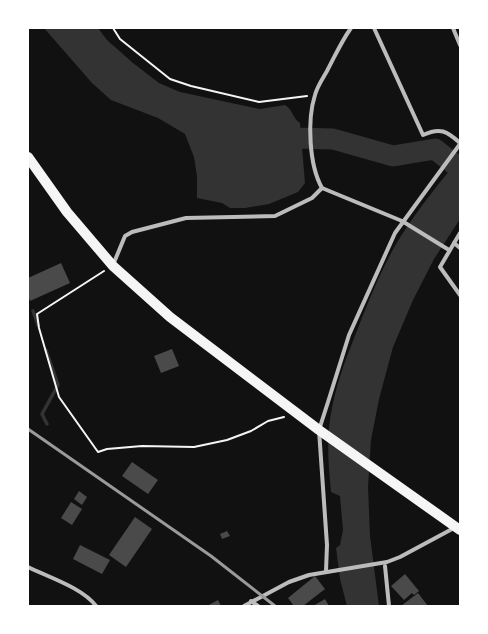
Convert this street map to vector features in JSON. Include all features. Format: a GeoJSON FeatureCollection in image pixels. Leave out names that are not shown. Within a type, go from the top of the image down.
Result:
{"type":"FeatureCollection","features":[{"type":"Feature","properties":{"kind":"main road"},"geometry":{"type":"LineString","coordinates":[[28,157],[67,212],[113,266],[170,317],[323,432],[459,527]]}},
{"type":"Feature","properties":{"kind":"street"},"geometry":{"type":"LineString","coordinates":[[350,28],[340,43],[315,95],[311,119],[312,160],[316,178],[322,188],[407,224],[450,250]]}},
{"type":"Feature","properties":{"kind":"street"},"geometry":{"type":"LineString","coordinates":[[328,571],[323,432],[349,335],[395,233],[460,144],[452,136],[441,130],[434,130],[423,135],[374,28]]}},
{"type":"Feature","properties":{"kind":"street"},"geometry":{"type":"LineString","coordinates":[[452,28],[460,45]]}},
{"type":"Feature","properties":{"kind":"street"},"geometry":{"type":"LineString","coordinates":[[113,266],[125,236],[132,232],[186,218],[275,216],[312,198],[322,188]]}},
{"type":"Feature","properties":{"kind":"street"},"geometry":{"type":"LineString","coordinates":[[460,233],[440,267],[460,294]]}},
{"type":"Feature","properties":{"kind":"street"},"geometry":{"type":"LineString","coordinates":[[454,243],[460,248]]}},
{"type":"Feature","properties":{"kind":"street"},"geometry":{"type":"LineString","coordinates":[[244,606],[289,582],[309,575],[328,571],[380,563],[400,556],[459,527]]}},
{"type":"Feature","properties":{"kind":"street"},"geometry":{"type":"LineString","coordinates":[[385,566],[389,606]]}},
{"type":"Feature","properties":{"kind":"street"},"geometry":{"type":"LineString","coordinates":[[28,567],[77,590],[92,600],[96,606]]}},
{"type":"Feature","properties":{"kind":"street"},"geometry":{"type":"LineString","coordinates":[[251,601],[258,606]]}},
{"type":"Feature","properties":{"kind":"path"},"geometry":{"type":"LineString","coordinates":[[113,28],[120,38],[170,79],[259,102],[315,95]]}},
{"type":"Feature","properties":{"kind":"path"},"geometry":{"type":"LineString","coordinates":[[113,266],[37,314],[39,328],[59,397],[98,452],[107,449],[142,446],[194,447],[227,440],[251,431],[268,421],[299,414]]}},
{"type":"Feature","properties":{"kind":"shaded area"},"geometry":{"type":"Polygon","coordinates":[[[44,28],[98,28],[107,40],[133,63],[159,83],[180,92],[260,109],[285,105],[290,109],[300,123],[305,183],[298,192],[269,204],[245,208],[230,208],[222,203],[197,198],[197,176],[194,157],[185,134],[158,118],[111,100],[92,83],[44,28]]]}},
{"type":"Feature","properties":{"kind":"shaded area"},"geometry":{"type":"Polygon","coordinates":[[[460,158],[460,219],[434,259],[413,300],[393,347],[379,399],[371,440],[368,487],[370,536],[379,606],[347,606],[340,579],[336,548],[340,545],[343,530],[340,496],[331,492],[328,460],[330,417],[335,394],[349,351],[369,300],[387,261],[401,236],[415,216],[460,158]]]}},
{"type":"Feature","properties":{"kind":"building"},"geometry":{"type":"Polygon","coordinates":[[[61,263],[70,283],[30,301],[28,296],[28,278],[61,263]]]}},
{"type":"Feature","properties":{"kind":"building"},"geometry":{"type":"Polygon","coordinates":[[[172,349],[179,366],[161,373],[154,356],[172,349]]]}},
{"type":"Feature","properties":{"kind":"building"},"geometry":{"type":"Polygon","coordinates":[[[132,462],[158,480],[148,494],[122,476],[132,462]]]}},
{"type":"Feature","properties":{"kind":"building"},"geometry":{"type":"Polygon","coordinates":[[[79,491],[87,497],[82,505],[74,499],[79,491]]]}},
{"type":"Feature","properties":{"kind":"building"},"geometry":{"type":"Polygon","coordinates":[[[71,502],[82,509],[72,525],[61,518],[71,502]]]}},
{"type":"Feature","properties":{"kind":"building"},"geometry":{"type":"Polygon","coordinates":[[[135,517],[152,529],[126,567],[109,555],[135,517]]]}},
{"type":"Feature","properties":{"kind":"building"},"geometry":{"type":"Polygon","coordinates":[[[227,531],[230,536],[222,539],[220,534],[227,531]]]}},
{"type":"Feature","properties":{"kind":"building"},"geometry":{"type":"Polygon","coordinates":[[[80,545],[110,560],[102,574],[73,559],[80,545]]]}},
{"type":"Feature","properties":{"kind":"building"},"geometry":{"type":"Polygon","coordinates":[[[405,574],[419,591],[414,595],[412,593],[404,600],[391,586],[405,574]]]}},
{"type":"Feature","properties":{"kind":"building"},"geometry":{"type":"Polygon","coordinates":[[[315,576],[325,589],[303,606],[294,606],[288,598],[315,576]]]}},
{"type":"Feature","properties":{"kind":"building"},"geometry":{"type":"Polygon","coordinates":[[[418,593],[428,606],[401,606],[418,593]]]}},
{"type":"Feature","properties":{"kind":"building"},"geometry":{"type":"Polygon","coordinates":[[[325,599],[329,606],[313,606],[325,599]]]}},
{"type":"Feature","properties":{"kind":"building"},"geometry":{"type":"Polygon","coordinates":[[[218,600],[221,606],[207,606],[218,600]]]}},
{"type":"Feature","properties":{"kind":"waterway"},"geometry":{"type":"LineString","coordinates":[[273,135],[294,138],[333,139],[393,156],[435,149],[460,169]]}},
{"type":"Feature","properties":{"kind":"waterway"},"geometry":{"type":"LineString","coordinates":[[33,311],[38,325]]}},
{"type":"Feature","properties":{"kind":"waterway"},"geometry":{"type":"LineString","coordinates":[[46,350],[58,385],[42,414],[47,424]]}},
{"type":"Feature","properties":{"kind":"railway"},"geometry":{"type":"LineString","coordinates":[[28,429],[211,556],[275,606]]}}]}
